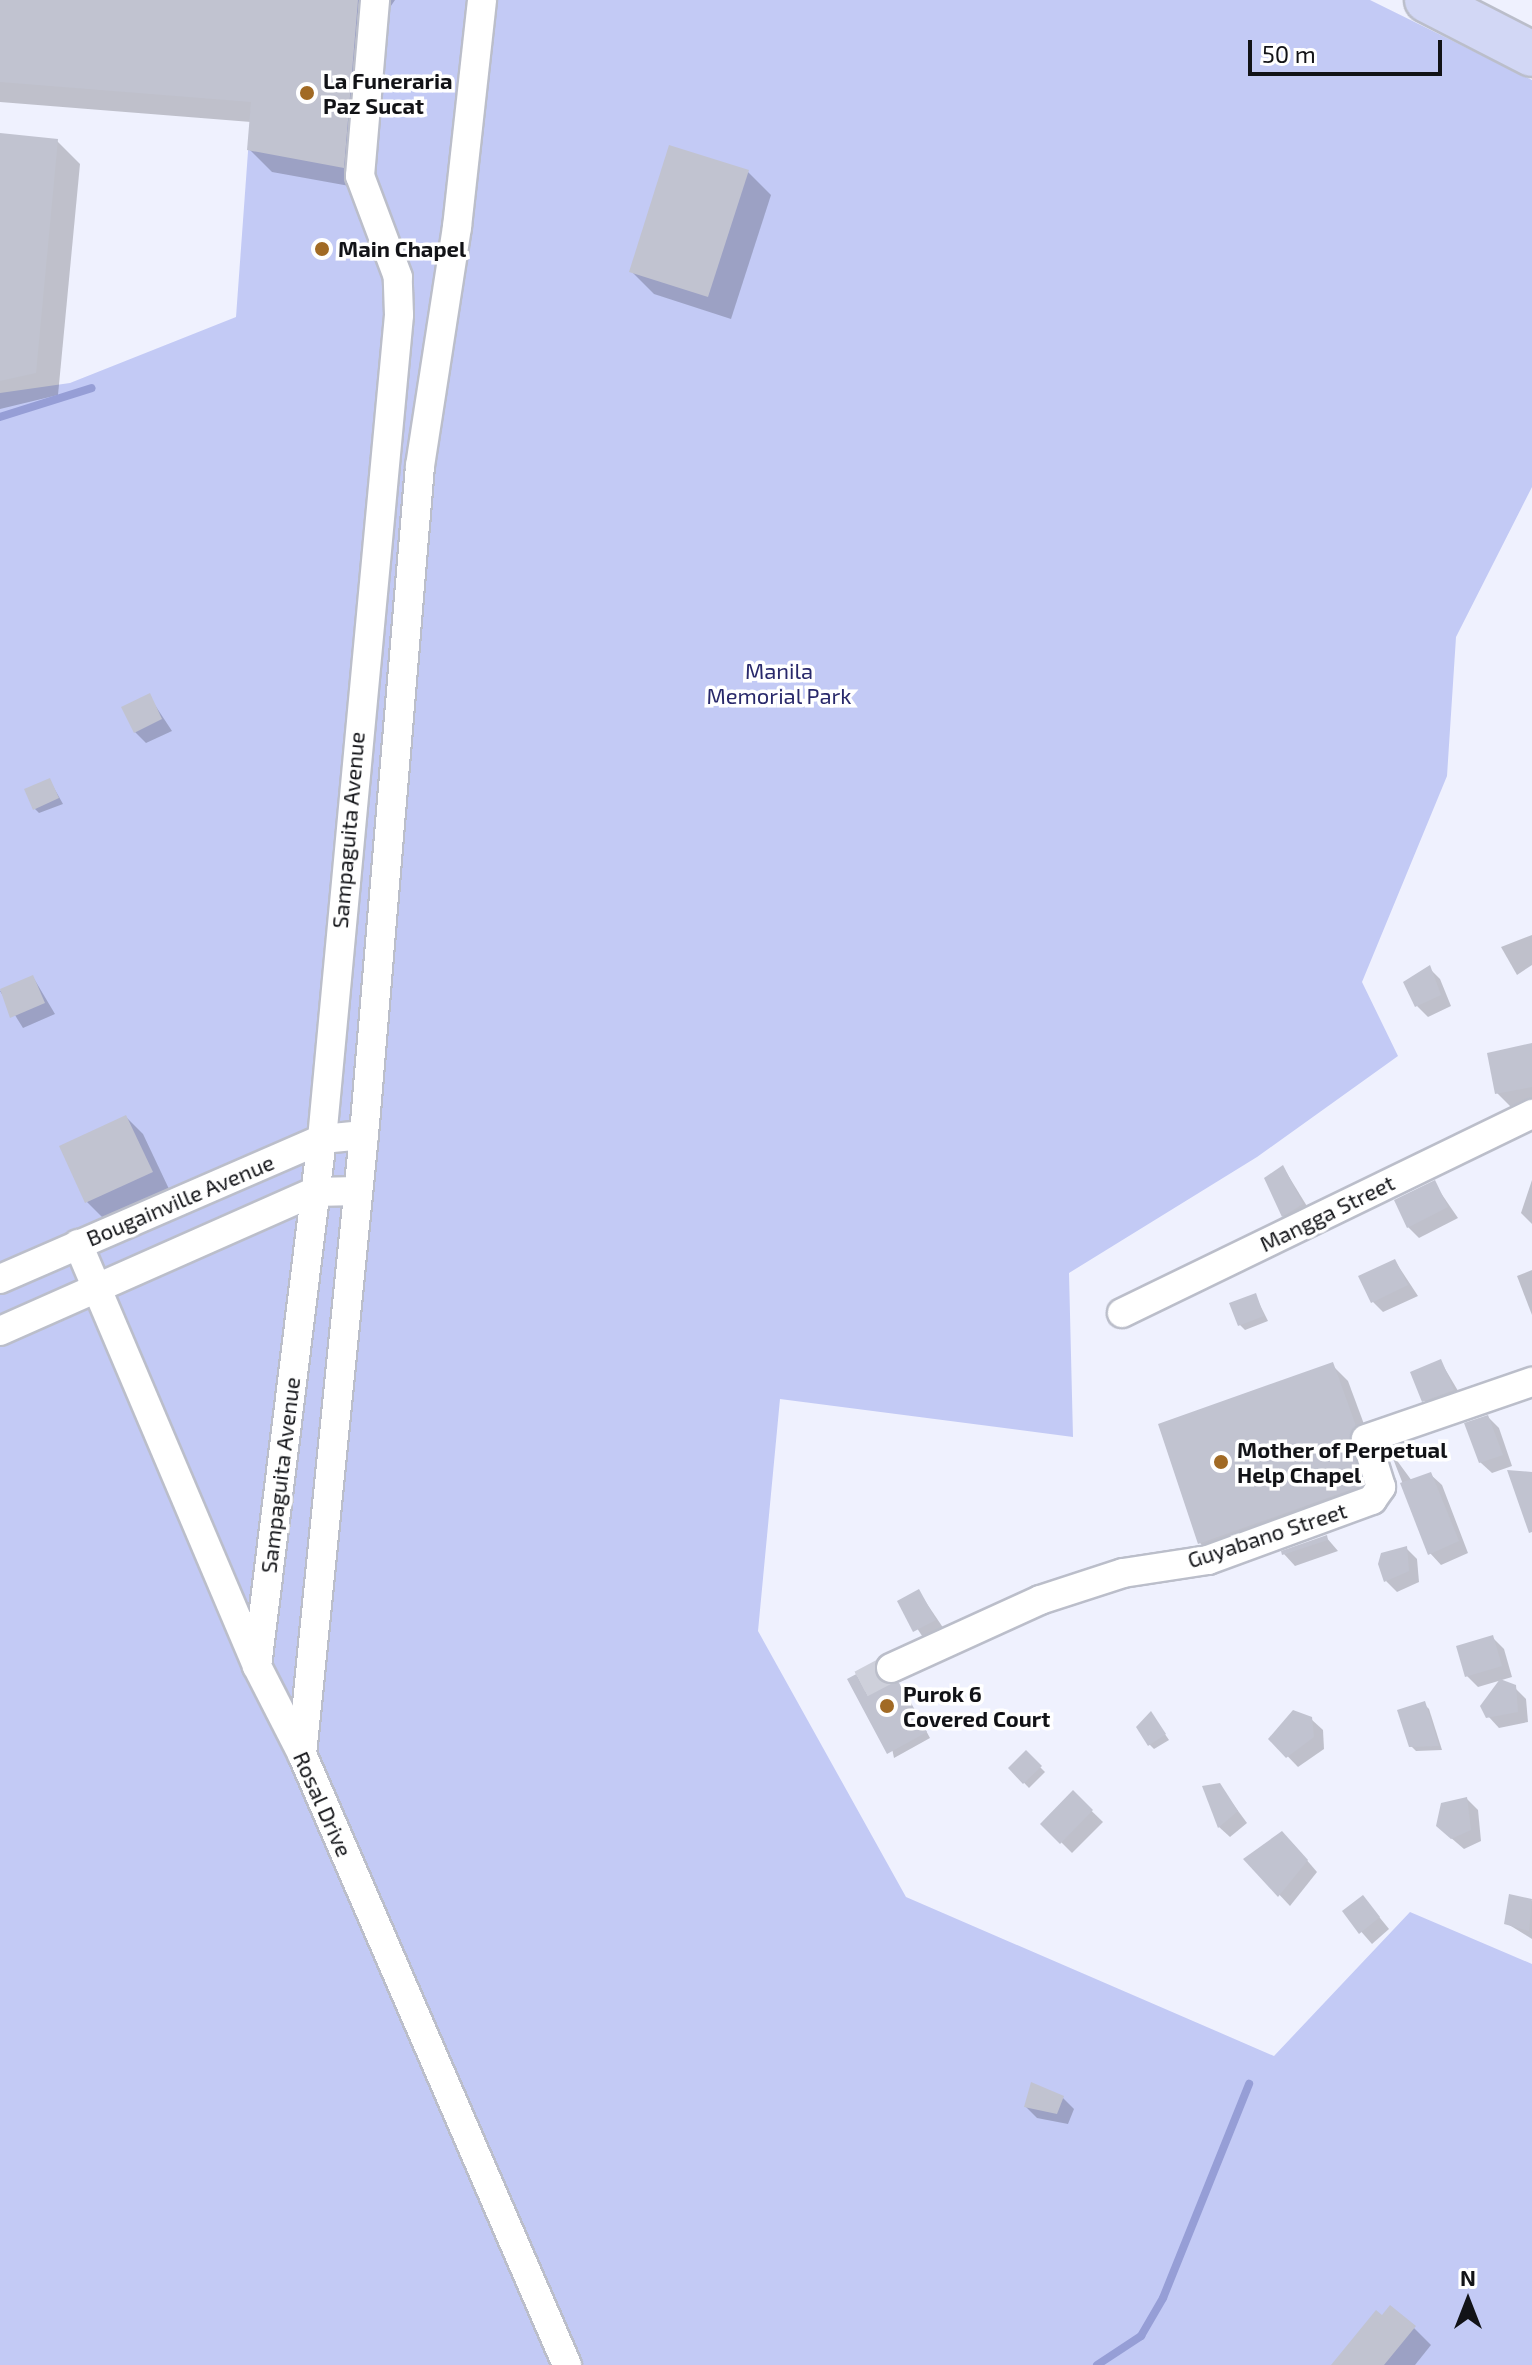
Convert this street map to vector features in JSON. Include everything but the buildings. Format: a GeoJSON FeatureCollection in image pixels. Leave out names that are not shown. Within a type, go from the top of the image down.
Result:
{"type":"FeatureCollection","features":[{"type":"Feature","properties":{"kind":"main road"},"geometry":{"type":"LineString","coordinates":[[1452,6],[1532,54]]}},
{"type":"Feature","properties":{"kind":"street","name":"Sampaguita Avenue"},"geometry":{"type":"LineString","coordinates":[[257,1666],[322,1139],[376,528],[399,315],[398,277],[360,176],[375,0]]}},
{"type":"Feature","properties":{"kind":"street","name":"Sampaguita Avenue"},"geometry":{"type":"LineString","coordinates":[[302,1754],[364,1135],[420,466],[457,227],[482,0]]}},
{"type":"Feature","properties":{"kind":"street"},"geometry":{"type":"LineString","coordinates":[[376,528],[414,533]]}},
{"type":"Feature","properties":{"kind":"street","name":"Mangga Street"},"geometry":{"type":"LineString","coordinates":[[1122,1313],[1532,1114]]}},
{"type":"Feature","properties":{"kind":"street","name":"Bougainville Avenue"},"geometry":{"type":"LineString","coordinates":[[0,1279],[322,1139],[364,1135]]}},
{"type":"Feature","properties":{"kind":"street","name":"Bougainville Avenue"},"geometry":{"type":"LineString","coordinates":[[0,1331],[314,1192],[358,1191]]}},
{"type":"Feature","properties":{"kind":"street","name":"Rosal Drive"},"geometry":{"type":"LineString","coordinates":[[78,1244],[257,1666],[302,1754],[567,2365]]}},
{"type":"Feature","properties":{"kind":"street","name":"Guyabano Street"},"geometry":{"type":"LineString","coordinates":[[891,1668],[1040,1600],[1123,1573],[1208,1560],[1372,1500],[1381,1487],[1366,1439],[1532,1382]]}},
{"type":"Feature","properties":{"kind":"green space","name":"Manila Memorial Park"},"geometry":{"type":"Polygon","coordinates":[[[259,0],[1370,0],[1532,80],[1532,487],[1456,637],[1447,776],[1362,982],[1398,1056],[1257,1157],[1069,1273],[1073,1437],[780,1399],[758,1631],[906,1897],[1274,2056],[1410,1912],[1532,1964],[1532,2365],[0,2365],[0,393],[70,383],[236,317],[259,0]]]}},
{"type":"Feature","properties":{"kind":"waterway"},"geometry":{"type":"LineString","coordinates":[[0,417],[92,388]]}},
{"type":"Feature","properties":{"kind":"waterway"},"geometry":{"type":"LineString","coordinates":[[1097,2365],[1141,2336],[1163,2298],[1249,2084]]}},
{"type":"Feature","properties":{"kind":"tunnel"},"geometry":{"type":"LineString","coordinates":[[861,1684],[891,1668]]}},
{"type":"Feature","properties":{"kind":"place","name":"La Funeraria Paz Sucat"},"geometry":{"type":"Point","coordinates":[307,93]}},
{"type":"Feature","properties":{"kind":"place","name":"Main Chapel"},"geometry":{"type":"Point","coordinates":[322,249]}},
{"type":"Feature","properties":{"kind":"place","name":"Mother of Perpetual Help Chapel"},"geometry":{"type":"Point","coordinates":[1221,1462]}},
{"type":"Feature","properties":{"kind":"place","name":"Purok 6 Covered Court"},"geometry":{"type":"Point","coordinates":[887,1706]}}]}
